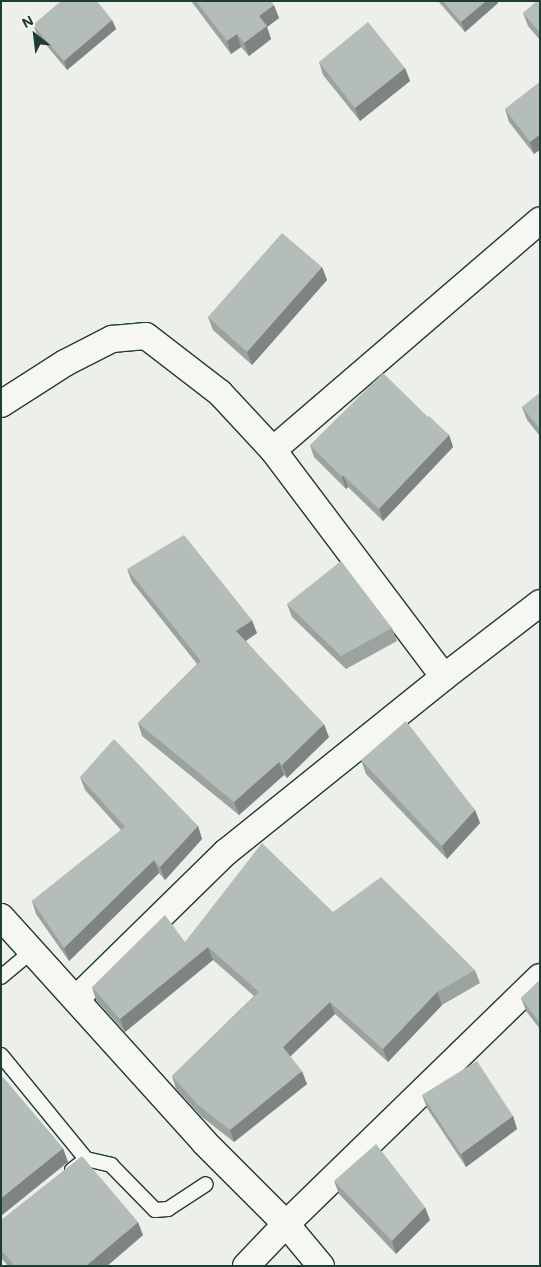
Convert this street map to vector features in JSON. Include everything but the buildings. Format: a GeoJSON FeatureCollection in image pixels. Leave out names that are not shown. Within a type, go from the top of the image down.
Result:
{"type":"FeatureCollection","features":[{"type":"Feature","properties":{"kind":"street"},"geometry":{"type":"LineString","coordinates":[[273,450],[540,220]]}},
{"type":"Feature","properties":{"kind":"street"},"geometry":{"type":"LineString","coordinates":[[1,404],[65,363],[112,339],[146,336],[220,393],[273,450],[444,678]]}},
{"type":"Feature","properties":{"kind":"street"},"geometry":{"type":"LineString","coordinates":[[76,998],[226,852],[540,603]]}},
{"type":"Feature","properties":{"kind":"street"},"geometry":{"type":"LineString","coordinates":[[1,916],[204,1142],[286,1224],[321,1266]]}},
{"type":"Feature","properties":{"kind":"street"},"geometry":{"type":"LineString","coordinates":[[246,1266],[286,1224],[540,976]]}},
{"type":"Feature","properties":{"kind":"lane"},"geometry":{"type":"LineString","coordinates":[[1,977],[32,951]]}},
{"type":"Feature","properties":{"kind":"lane"},"geometry":{"type":"LineString","coordinates":[[1,1055],[11,1077],[86,1159],[111,1165],[155,1210],[168,1209],[206,1184]]}},
{"type":"Feature","properties":{"kind":"lane"},"geometry":{"type":"LineString","coordinates":[[63,1177],[86,1159]]}}]}
